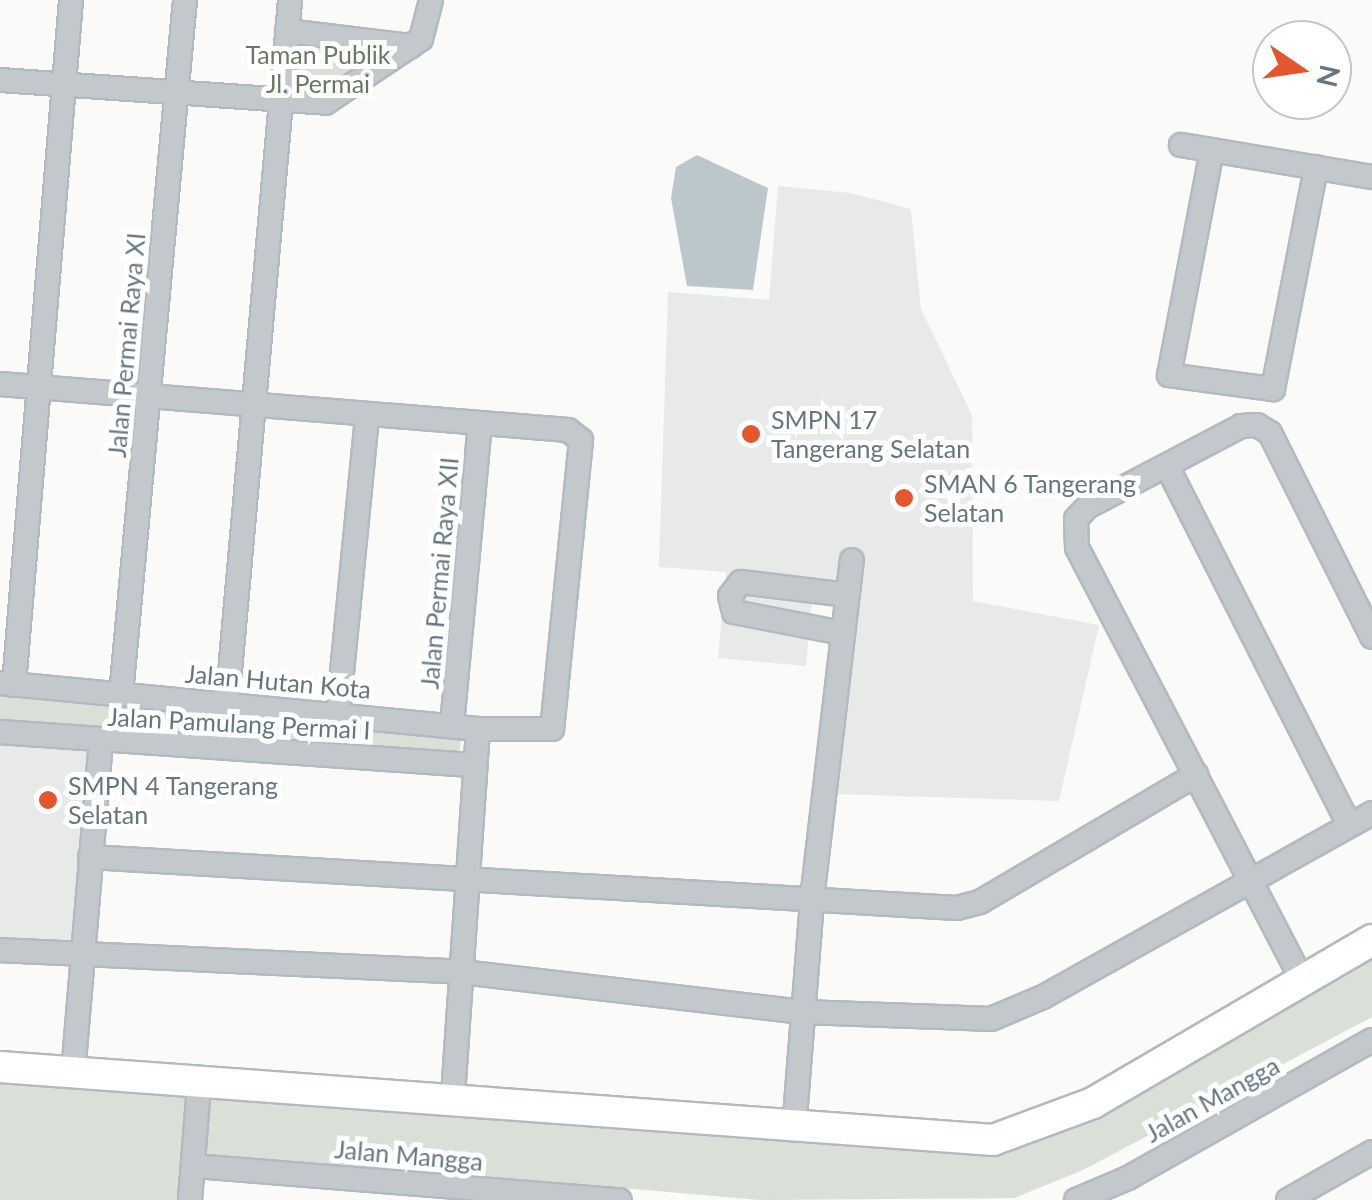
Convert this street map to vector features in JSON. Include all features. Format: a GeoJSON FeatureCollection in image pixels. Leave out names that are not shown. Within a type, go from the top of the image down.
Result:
{"type":"FeatureCollection","features":[{"type":"Feature","properties":{"kind":"street"},"geometry":{"type":"LineString","coordinates":[[7,684],[38,387],[71,0]]}},
{"type":"Feature","properties":{"kind":"street","name":"Jalan Permai Raya XI"},"geometry":{"type":"LineString","coordinates":[[120,695],[185,0]]}},
{"type":"Feature","properties":{"kind":"street"},"geometry":{"type":"LineString","coordinates":[[227,705],[259,404],[290,0]]}},
{"type":"Feature","properties":{"kind":"street"},"geometry":{"type":"LineString","coordinates":[[0,80],[280,103],[338,98],[428,30],[431,0]]}},
{"type":"Feature","properties":{"kind":"street"},"geometry":{"type":"LineString","coordinates":[[287,31],[411,46]]}},
{"type":"Feature","properties":{"kind":"street"},"geometry":{"type":"LineString","coordinates":[[1182,145],[1372,177]]}},
{"type":"Feature","properties":{"kind":"street"},"geometry":{"type":"LineString","coordinates":[[1212,150],[1169,375],[1273,389],[1316,167]]}},
{"type":"Feature","properties":{"kind":"street"},"geometry":{"type":"LineString","coordinates":[[0,384],[480,426]]}},
{"type":"Feature","properties":{"kind":"street"},"geometry":{"type":"LineString","coordinates":[[338,713],[367,418]]}},
{"type":"Feature","properties":{"kind":"street","name":"Jalan Hutan Kota"},"geometry":{"type":"LineString","coordinates":[[7,684],[478,729],[552,729],[581,440],[568,430],[480,426]]}},
{"type":"Feature","properties":{"kind":"street","name":"Jalan Permai Raya XII"},"geometry":{"type":"LineString","coordinates":[[452,725],[480,426]]}},
{"type":"Feature","properties":{"kind":"street"},"geometry":{"type":"LineString","coordinates":[[1300,976],[1252,874],[1196,775],[1074,532],[1087,507],[1241,426],[1270,433],[1372,636]]}},
{"type":"Feature","properties":{"kind":"street"},"geometry":{"type":"LineString","coordinates":[[1167,466],[1350,824]]}},
{"type":"Feature","properties":{"kind":"street"},"geometry":{"type":"LineString","coordinates":[[794,1130],[812,899],[852,560]]}},
{"type":"Feature","properties":{"kind":"street"},"geometry":{"type":"LineString","coordinates":[[842,633],[734,612],[730,596],[740,582],[847,595]]}},
{"type":"Feature","properties":{"kind":"street"},"geometry":{"type":"LineString","coordinates":[[452,1096],[478,729]]}},
{"type":"Feature","properties":{"kind":"street","name":"Jalan Pamulang Permai I"},"geometry":{"type":"LineString","coordinates":[[0,732],[100,742],[476,764]]}},
{"type":"Feature","properties":{"kind":"street"},"geometry":{"type":"LineString","coordinates":[[73,1074],[100,742]]}},
{"type":"Feature","properties":{"kind":"street"},"geometry":{"type":"LineString","coordinates":[[90,857],[466,875],[931,910],[980,902],[1196,775]]}},
{"type":"Feature","properties":{"kind":"street"},"geometry":{"type":"LineString","coordinates":[[0,950],[84,958],[462,972],[802,1012],[959,1020],[1004,1015],[1252,874],[1372,813]]}},
{"type":"Feature","properties":{"kind":"street"},"geometry":{"type":"LineString","coordinates":[[0,1066],[199,1085],[452,1096],[950,1142],[1023,1134],[1093,1103],[1300,976],[1372,940]]}},
{"type":"Feature","properties":{"kind":"street","name":"Jalan Mangga"},"geometry":{"type":"LineString","coordinates":[[1076,1200],[1128,1178],[1372,1040]]}},
{"type":"Feature","properties":{"kind":"street"},"geometry":{"type":"LineString","coordinates":[[190,1200],[199,1085]]}},
{"type":"Feature","properties":{"kind":"street"},"geometry":{"type":"LineString","coordinates":[[1288,1200],[1372,1152]]}},
{"type":"Feature","properties":{"kind":"street","name":"Jalan Mangga"},"geometry":{"type":"LineString","coordinates":[[194,1166],[605,1199]]}},
{"type":"Feature","properties":{"kind":"shaded area"},"geometry":{"type":"Polygon","coordinates":[[[697,155],[768,188],[753,290],[687,286],[671,198],[676,167],[697,155]]]}},
{"type":"Feature","properties":{"kind":"shaded area"},"geometry":{"type":"Polygon","coordinates":[[[778,186],[851,193],[911,209],[921,309],[972,415],[973,601],[1099,625],[1059,801],[837,794],[861,581],[814,580],[806,666],[718,658],[726,572],[659,567],[668,292],[769,300],[778,186]]]}},
{"type":"Feature","properties":{"kind":"shaded area","name":"SMPN 4 Tangerang Selatan"},"geometry":{"type":"Polygon","coordinates":[[[0,732],[101,742],[84,958],[0,950],[0,732]]]}},
{"type":"Feature","properties":{"kind":"green space","name":"Taman Publik Jl. Permai"},"geometry":{"type":"Polygon","coordinates":[[[287,31],[411,46],[339,98],[279,103],[287,31]]]}},
{"type":"Feature","properties":{"kind":"green space"},"geometry":{"type":"Polygon","coordinates":[[[0,680],[463,718],[459,760],[0,730],[0,680]]]}},
{"type":"Feature","properties":{"kind":"green space"},"geometry":{"type":"Polygon","coordinates":[[[1372,940],[1372,1017],[1083,1170],[1014,1198],[759,1200],[600,1186],[191,1170],[188,1200],[0,1200],[0,1075],[446,1105],[799,1143],[930,1149],[1021,1137],[1372,940]]]}},
{"type":"Feature","properties":{"kind":"place","name":"SMPN 17 Tangerang Selatan"},"geometry":{"type":"Point","coordinates":[751,434]}},
{"type":"Feature","properties":{"kind":"place","name":"SMAN 6 Tangerang Selatan"},"geometry":{"type":"Point","coordinates":[904,498]}},
{"type":"Feature","properties":{"kind":"place","name":"SMPN 4 Tangerang Selatan"},"geometry":{"type":"Point","coordinates":[48,800]}}]}
